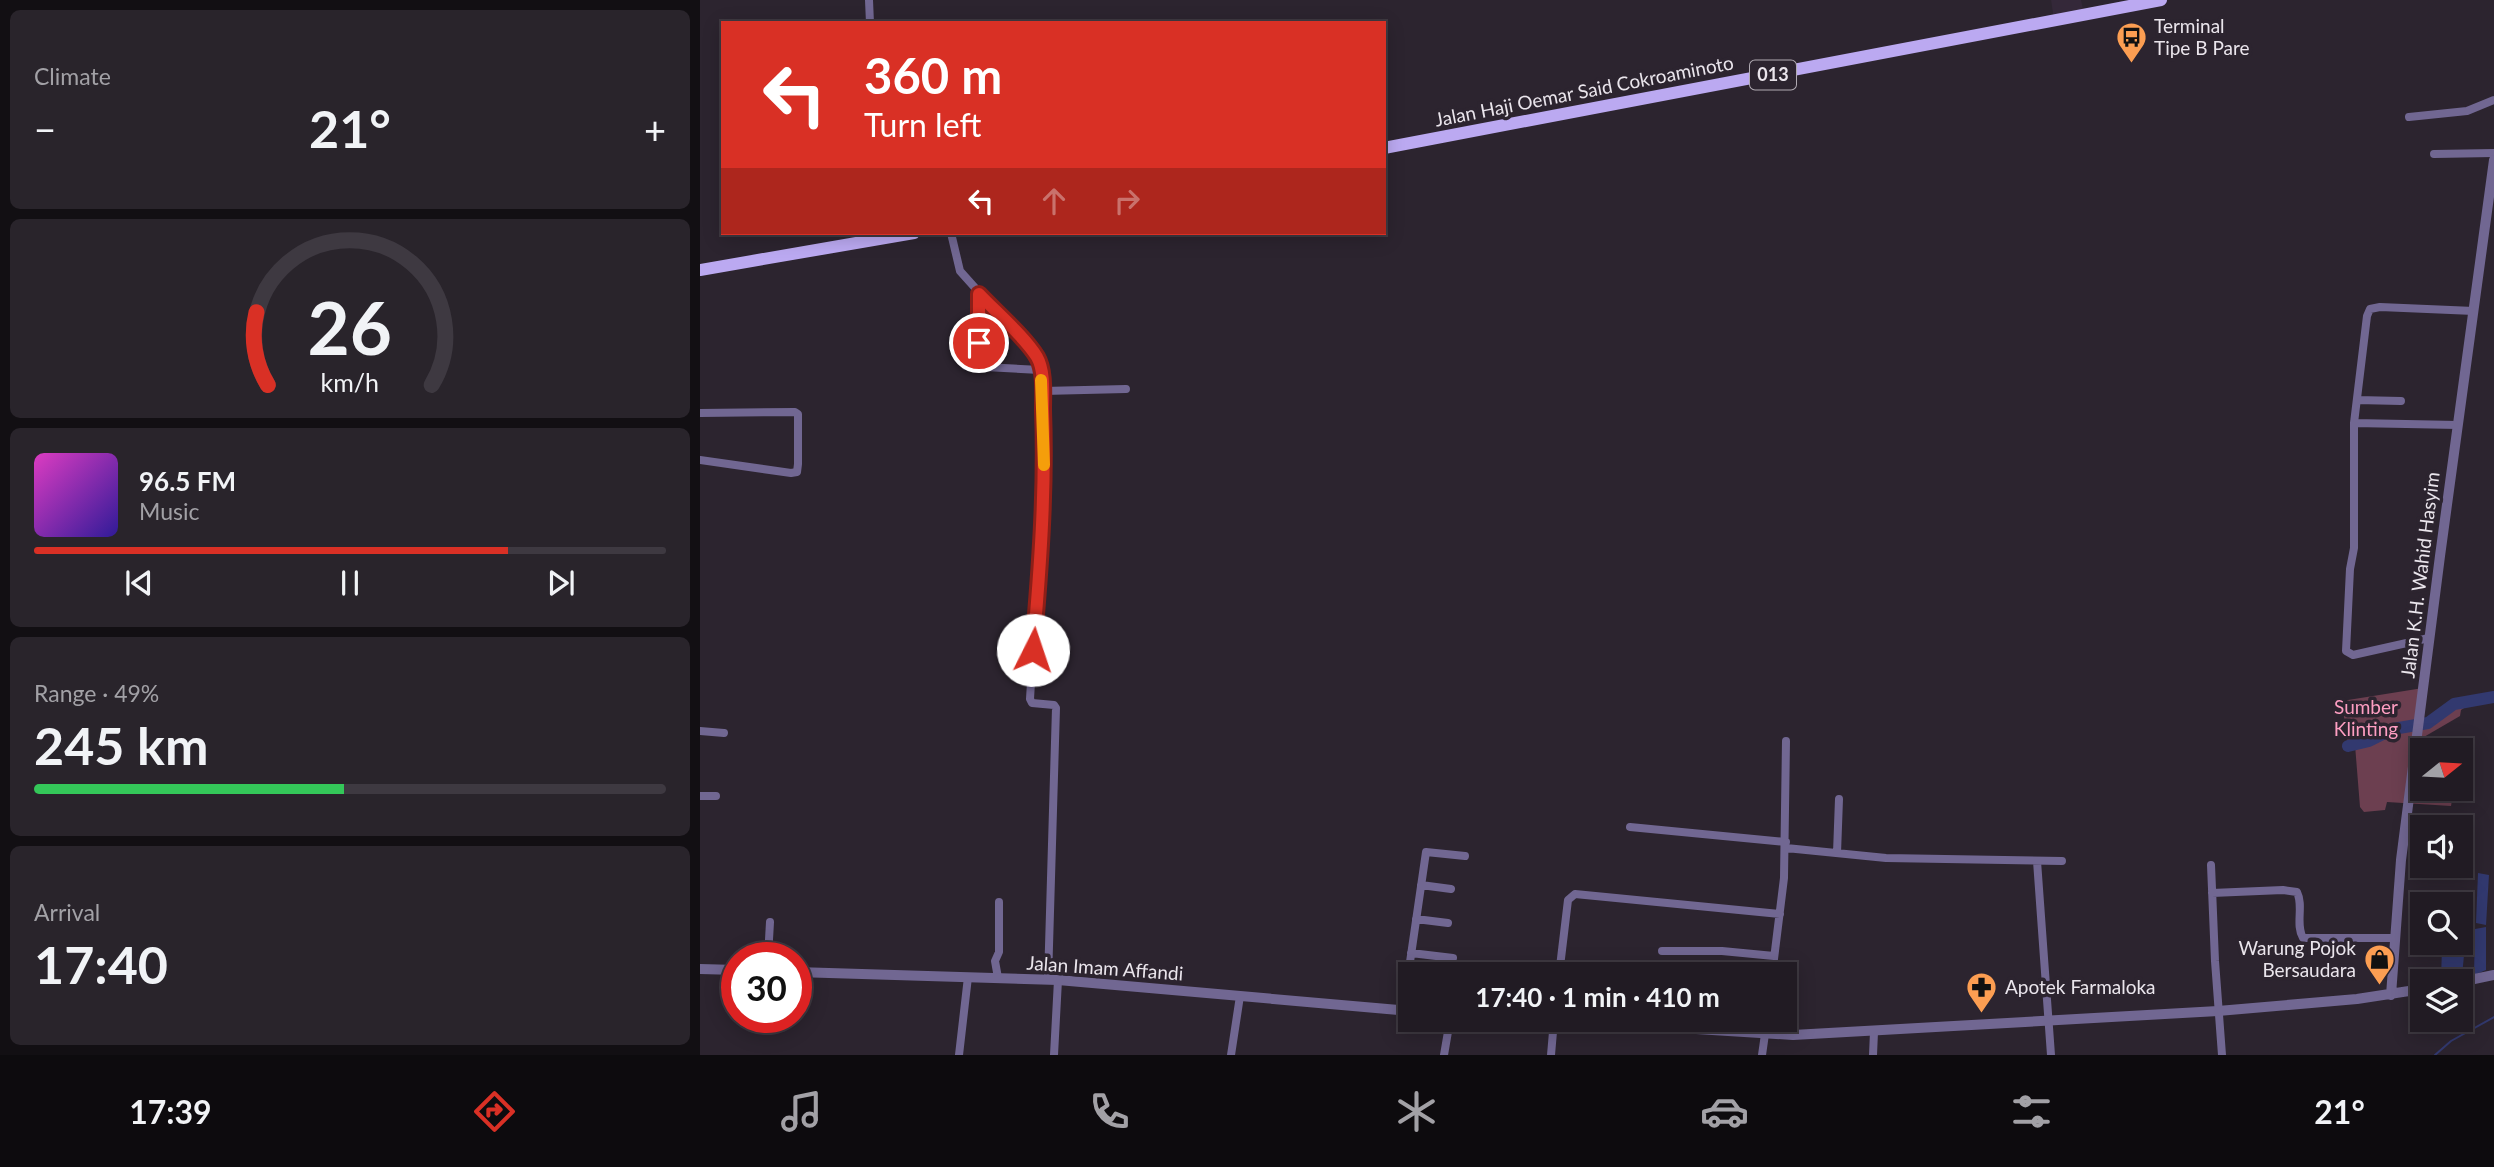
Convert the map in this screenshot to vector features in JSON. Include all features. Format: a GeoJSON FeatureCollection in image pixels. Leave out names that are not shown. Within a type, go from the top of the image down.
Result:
{"type":"FeatureCollection","features":[{"type":"Feature","properties":{"kind":"main road","name":"Jalan Haji Oemar Said Cokroaminoto"},"geometry":{"type":"LineString","coordinates":[[1386,148],[2161,0]]}},
{"type":"Feature","properties":{"kind":"main road"},"geometry":{"type":"LineString","coordinates":[[700,270],[882,236]]}},
{"type":"Feature","properties":{"kind":"street"},"geometry":{"type":"LineString","coordinates":[[869,0],[870,21]]}},
{"type":"Feature","properties":{"kind":"street"},"geometry":{"type":"LineString","coordinates":[[2409,117],[2467,111],[2494,100]]}},
{"type":"Feature","properties":{"kind":"street"},"geometry":{"type":"LineString","coordinates":[[2434,154],[2494,153]]}},
{"type":"Feature","properties":{"kind":"street","name":"Jalan K.H. Wahid Hasyim"},"geometry":{"type":"LineString","coordinates":[[2391,995],[2401,860],[2494,160]]}},
{"type":"Feature","properties":{"kind":"street"},"geometry":{"type":"LineString","coordinates":[[951,235],[960,271],[1036,356],[1043,391],[1043,508],[1030,699],[1032,703],[1054,705],[1056,708],[1054,1055]]}},
{"type":"Feature","properties":{"kind":"street"},"geometry":{"type":"LineString","coordinates":[[979,294],[979,343]]}},
{"type":"Feature","properties":{"kind":"street"},"geometry":{"type":"LineString","coordinates":[[2429,638],[2353,655],[2346,651],[2350,569],[2354,548],[2354,423],[2367,316],[2371,309],[2380,307],[2474,312]]}},
{"type":"Feature","properties":{"kind":"street"},"geometry":{"type":"LineString","coordinates":[[966,366],[1040,370]]}},
{"type":"Feature","properties":{"kind":"street"},"geometry":{"type":"LineString","coordinates":[[1043,391],[1126,389]]}},
{"type":"Feature","properties":{"kind":"street"},"geometry":{"type":"LineString","coordinates":[[2357,400],[2401,401]]}},
{"type":"Feature","properties":{"kind":"street"},"geometry":{"type":"LineString","coordinates":[[700,413],[795,412],[798,414],[798,464],[797,472],[791,473],[700,460]]}},
{"type":"Feature","properties":{"kind":"street"},"geometry":{"type":"LineString","coordinates":[[2354,423],[2458,425]]}},
{"type":"Feature","properties":{"kind":"street"},"geometry":{"type":"LineString","coordinates":[[700,732],[724,733]]}},
{"type":"Feature","properties":{"kind":"street"},"geometry":{"type":"LineString","coordinates":[[1773,962],[1786,845],[1786,741]]}},
{"type":"Feature","properties":{"kind":"street"},"geometry":{"type":"LineString","coordinates":[[700,796],[716,796]]}},
{"type":"Feature","properties":{"kind":"street"},"geometry":{"type":"LineString","coordinates":[[1838,853],[1839,799]]}},
{"type":"Feature","properties":{"kind":"street"},"geometry":{"type":"LineString","coordinates":[[1630,827],[1886,858],[2062,861]]}},
{"type":"Feature","properties":{"kind":"street"},"geometry":{"type":"LineString","coordinates":[[1410,962],[1426,852],[1465,856]]}},
{"type":"Feature","properties":{"kind":"street"},"geometry":{"type":"LineString","coordinates":[[2037,861],[2051,1055]]}},
{"type":"Feature","properties":{"kind":"street"},"geometry":{"type":"LineString","coordinates":[[2211,866],[2222,1055]]}},
{"type":"Feature","properties":{"kind":"street"},"geometry":{"type":"LineString","coordinates":[[1420,885],[1451,889]]}},
{"type":"Feature","properties":{"kind":"street"},"geometry":{"type":"LineString","coordinates":[[2212,893],[2297,892],[2300,898],[2300,931],[2303,938],[2394,938]]}},
{"type":"Feature","properties":{"kind":"street"},"geometry":{"type":"LineString","coordinates":[[1561,962],[1568,900],[1575,894],[1780,914]]}},
{"type":"Feature","properties":{"kind":"street"},"geometry":{"type":"LineString","coordinates":[[998,978],[995,961],[999,952],[999,902]]}},
{"type":"Feature","properties":{"kind":"street"},"geometry":{"type":"LineString","coordinates":[[1416,919],[1448,923]]}},
{"type":"Feature","properties":{"kind":"street"},"geometry":{"type":"LineString","coordinates":[[769,942],[770,922]]}},
{"type":"Feature","properties":{"kind":"street"},"geometry":{"type":"LineString","coordinates":[[1661,951],[1722,951],[1774,956]]}},
{"type":"Feature","properties":{"kind":"street"},"geometry":{"type":"LineString","coordinates":[[1411,953],[1453,958]]}},
{"type":"Feature","properties":{"kind":"street"},"geometry":{"type":"LineString","coordinates":[[700,969],[721,970]]}},
{"type":"Feature","properties":{"kind":"street","name":"Jalan Imam Affandi"},"geometry":{"type":"LineString","coordinates":[[812,972],[1053,980],[1398,1009]]}},
{"type":"Feature","properties":{"kind":"street"},"geometry":{"type":"LineString","coordinates":[[2473,979],[2494,975]]}},
{"type":"Feature","properties":{"kind":"street"},"geometry":{"type":"LineString","coordinates":[[958,1055],[968,977]]}},
{"type":"Feature","properties":{"kind":"street"},"geometry":{"type":"LineString","coordinates":[[1723,1032],[1765,1035],[1874,1032],[2218,1011],[2410,991]]}},
{"type":"Feature","properties":{"kind":"street"},"geometry":{"type":"LineString","coordinates":[[1231,1055],[1240,996]]}},
{"type":"Feature","properties":{"kind":"street"},"geometry":{"type":"LineString","coordinates":[[1444,1055],[1448,1032]]}},
{"type":"Feature","properties":{"kind":"street"},"geometry":{"type":"LineString","coordinates":[[1550,1055],[1552,1032]]}},
{"type":"Feature","properties":{"kind":"street"},"geometry":{"type":"LineString","coordinates":[[1762,1055],[1765,1032]]}},
{"type":"Feature","properties":{"kind":"street"},"geometry":{"type":"LineString","coordinates":[[1873,1055],[1874,1032]]}},
{"type":"Feature","properties":{"kind":"shaded area"},"geometry":{"type":"Polygon","coordinates":[[[2051,0],[2081,0],[2084,14],[2054,20],[2051,0]]]}},
{"type":"Feature","properties":{"kind":"green space","name":"Sumber Klinting"},"geometry":{"type":"Polygon","coordinates":[[[2423,688],[2419,725],[2463,701],[2467,706],[2461,710],[2460,716],[2422,738],[2410,738],[2409,801],[2452,802],[2451,806],[2387,802],[2385,810],[2364,812],[2360,807],[2355,745],[2348,746],[2342,703],[2423,688]]]}},
{"type":"Feature","properties":{"kind":"water"},"geometry":{"type":"Polygon","coordinates":[[[2478,873],[2489,875],[2486,925],[2476,923],[2478,873]]]}},
{"type":"Feature","properties":{"kind":"water"},"geometry":{"type":"Polygon","coordinates":[[[2486,927],[2486,970],[2474,975],[2475,929],[2486,927]]]}},
{"type":"Feature","properties":{"kind":"water"},"geometry":{"type":"Polygon","coordinates":[[[2442,955],[2464,955],[2463,969],[2441,969],[2442,955]]]}},
{"type":"Feature","properties":{"kind":"waterway"},"geometry":{"type":"LineString","coordinates":[[2348,746],[2369,741],[2393,729],[2428,723],[2454,704],[2494,697]]}},
{"type":"Feature","properties":{"kind":"waterway"},"geometry":{"type":"LineString","coordinates":[[2435,1055],[2451,1041],[2494,1017]]}},
{"type":"Feature","properties":{"kind":"slow traffic"},"geometry":{"type":"LineString","coordinates":[[1041,380],[1044,465]]}},
{"type":"Feature","properties":{"kind":"place","name":"Terminal Tipe B Pare"},"geometry":{"type":"Point","coordinates":[2131,64]}},
{"type":"Feature","properties":{"kind":"place","name":"Warung Pojok Bersaudara"},"geometry":{"type":"Point","coordinates":[2379,986]}},
{"type":"Feature","properties":{"kind":"place","name":"Apotek Farmaloka"},"geometry":{"type":"Point","coordinates":[1982,1014]}},
{"type":"Feature","properties":{"kind":"route"},"geometry":{"type":"LineString","coordinates":[[979,343],[979,294],[1025,343],[1040,365],[1044,468],[1033,650]]}}]}
